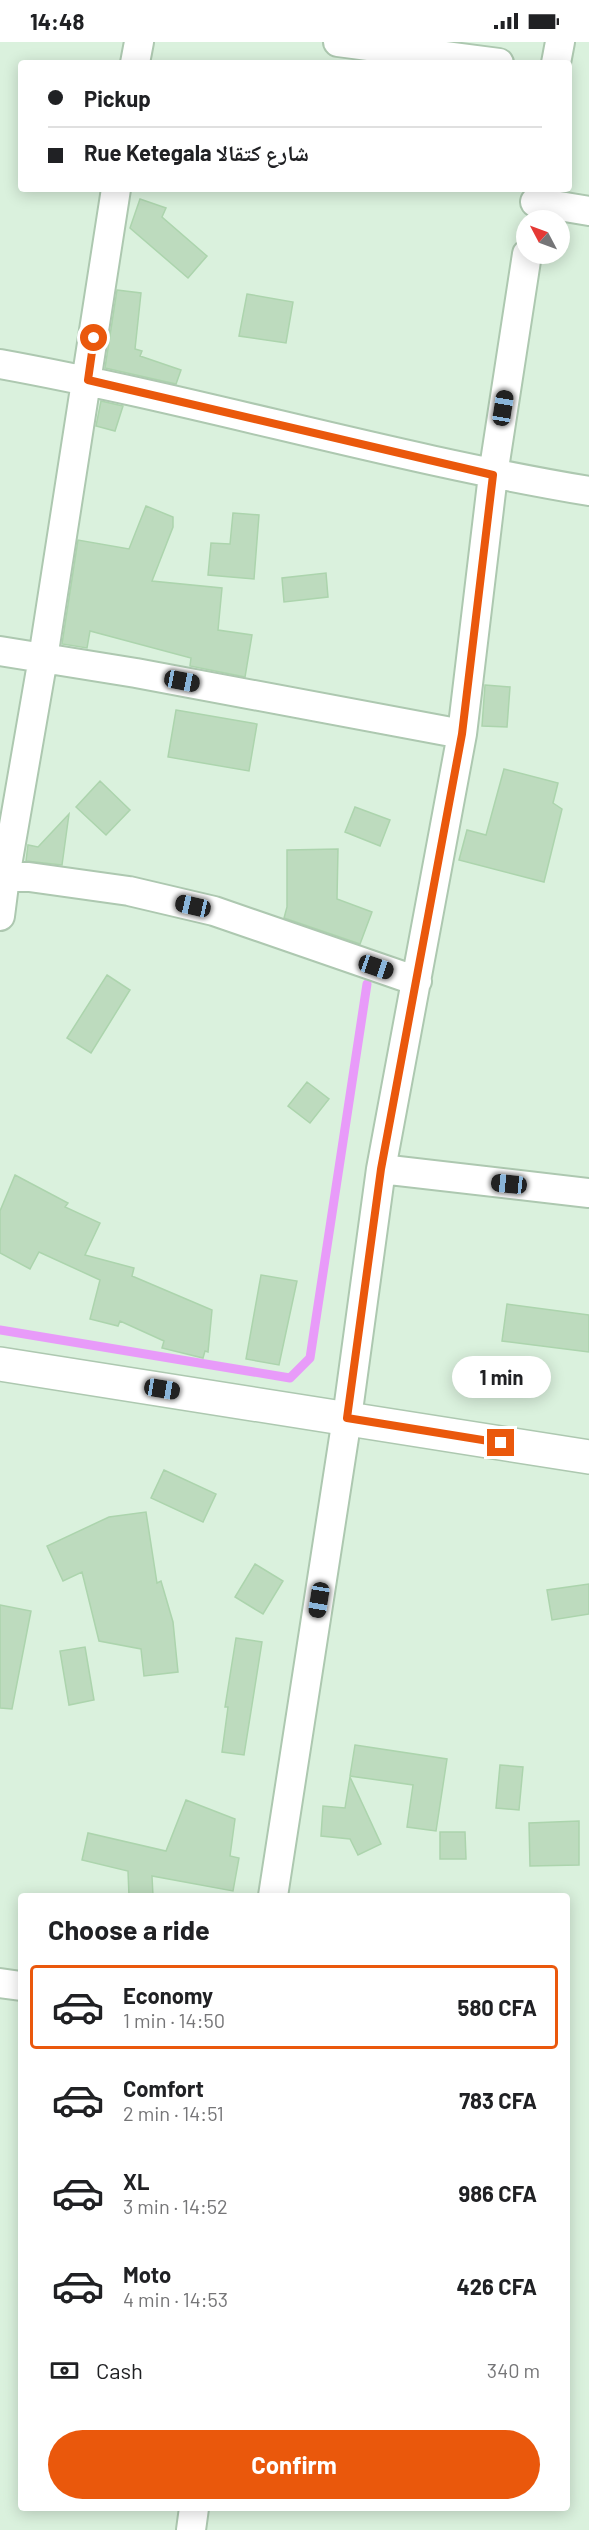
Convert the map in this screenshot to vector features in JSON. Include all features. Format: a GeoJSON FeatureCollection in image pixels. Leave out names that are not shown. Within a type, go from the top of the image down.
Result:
{"type":"FeatureCollection","features":[{"type":"Feature","properties":{"kind":"street"},"geometry":{"type":"LineString","coordinates":[[136,60],[139,42]]}},
{"type":"Feature","properties":{"kind":"street"},"geometry":{"type":"LineString","coordinates":[[338,42],[476,60]]}},
{"type":"Feature","properties":{"kind":"street"},"geometry":{"type":"LineString","coordinates":[[557,60],[560,42]]}},
{"type":"Feature","properties":{"kind":"street"},"geometry":{"type":"LineString","coordinates":[[0,916],[2,877],[43,658],[116,192]]}},
{"type":"Feature","properties":{"kind":"street"},"geometry":{"type":"LineString","coordinates":[[535,204],[589,211]]}},
{"type":"Feature","properties":{"kind":"street"},"geometry":{"type":"LineString","coordinates":[[273,1893],[347,1418],[381,1169],[462,734],[493,475],[525,264]]}},
{"type":"Feature","properties":{"kind":"street"},"geometry":{"type":"LineString","coordinates":[[0,364],[88,380],[493,475],[589,491]]}},
{"type":"Feature","properties":{"kind":"street"},"geometry":{"type":"LineString","coordinates":[[0,651],[147,675],[462,734]]}},
{"type":"Feature","properties":{"kind":"street"},"geometry":{"type":"LineString","coordinates":[[2,877],[29,877],[129,891],[214,911],[417,981]]}},
{"type":"Feature","properties":{"kind":"street"},"geometry":{"type":"LineString","coordinates":[[381,1169],[589,1193]]}},
{"type":"Feature","properties":{"kind":"street"},"geometry":{"type":"LineString","coordinates":[[0,1364],[589,1457]]}},
{"type":"Feature","properties":{"kind":"street"},"geometry":{"type":"LineString","coordinates":[[0,1983],[18,1986]]}},
{"type":"Feature","properties":{"kind":"street"},"geometry":{"type":"LineString","coordinates":[[191,2530],[194,2511]]}},
{"type":"Feature","properties":{"kind":"shaded area"},"geometry":{"type":"Polygon","coordinates":[[[0,42],[589,42],[589,2530],[0,2530],[0,42]]]}},
{"type":"Feature","properties":{"kind":"building"},"geometry":{"type":"Polygon","coordinates":[[[140,199],[166,208],[162,217],[207,256],[188,278],[130,228],[140,199]]]}},
{"type":"Feature","properties":{"kind":"building"},"geometry":{"type":"Polygon","coordinates":[[[117,290],[141,293],[135,349],[142,351],[140,356],[181,370],[176,384],[105,368],[117,290]]]}},
{"type":"Feature","properties":{"kind":"building"},"geometry":{"type":"Polygon","coordinates":[[[247,294],[293,302],[286,343],[239,336],[247,294]]]}},
{"type":"Feature","properties":{"kind":"building"},"geometry":{"type":"Polygon","coordinates":[[[101,401],[123,406],[115,431],[96,426],[101,401]]]}},
{"type":"Feature","properties":{"kind":"building"},"geometry":{"type":"Polygon","coordinates":[[[146,506],[173,517],[173,527],[152,581],[222,588],[218,630],[252,635],[245,677],[190,666],[191,658],[90,631],[87,648],[62,644],[78,540],[129,549],[146,506]]]}},
{"type":"Feature","properties":{"kind":"building"},"geometry":{"type":"Polygon","coordinates":[[[233,513],[259,515],[254,579],[208,575],[211,543],[230,544],[233,513]]]}},
{"type":"Feature","properties":{"kind":"building"},"geometry":{"type":"Polygon","coordinates":[[[326,573],[328,597],[284,602],[282,578],[326,573]]]}},
{"type":"Feature","properties":{"kind":"building"},"geometry":{"type":"Polygon","coordinates":[[[485,685],[510,687],[507,727],[482,726],[485,685]]]}},
{"type":"Feature","properties":{"kind":"building"},"geometry":{"type":"Polygon","coordinates":[[[176,710],[257,724],[249,771],[168,757],[176,710]]]}},
{"type":"Feature","properties":{"kind":"building"},"geometry":{"type":"Polygon","coordinates":[[[504,769],[558,783],[553,803],[562,809],[544,882],[459,860],[467,830],[486,835],[504,769]]]}},
{"type":"Feature","properties":{"kind":"building"},"geometry":{"type":"Polygon","coordinates":[[[100,781],[130,810],[106,835],[76,807],[100,781]]]}},
{"type":"Feature","properties":{"kind":"building"},"geometry":{"type":"Polygon","coordinates":[[[355,807],[390,820],[380,846],[345,832],[355,807]]]}},
{"type":"Feature","properties":{"kind":"building"},"geometry":{"type":"Polygon","coordinates":[[[69,814],[62,865],[26,861],[28,845],[38,847],[69,814]]]}},
{"type":"Feature","properties":{"kind":"building"},"geometry":{"type":"Polygon","coordinates":[[[338,849],[337,899],[372,912],[360,944],[284,918],[287,907],[287,850],[338,849]]]}},
{"type":"Feature","properties":{"kind":"building"},"geometry":{"type":"Polygon","coordinates":[[[107,975],[130,990],[91,1053],[67,1038],[107,975]]]}},
{"type":"Feature","properties":{"kind":"building"},"geometry":{"type":"Polygon","coordinates":[[[307,1082],[329,1099],[310,1123],[288,1106],[307,1082]]]}},
{"type":"Feature","properties":{"kind":"building"},"geometry":{"type":"Polygon","coordinates":[[[15,1175],[68,1203],[65,1207],[100,1223],[85,1255],[134,1268],[132,1276],[212,1310],[208,1352],[205,1351],[203,1358],[162,1348],[164,1341],[120,1321],[118,1326],[90,1319],[100,1280],[39,1252],[30,1269],[0,1253],[0,1211],[15,1175]]]}},
{"type":"Feature","properties":{"kind":"building"},"geometry":{"type":"Polygon","coordinates":[[[261,1275],[297,1281],[279,1365],[246,1359],[261,1275]]]}},
{"type":"Feature","properties":{"kind":"building"},"geometry":{"type":"Polygon","coordinates":[[[507,1304],[589,1315],[589,1352],[502,1341],[507,1304]]]}},
{"type":"Feature","properties":{"kind":"building"},"geometry":{"type":"Polygon","coordinates":[[[164,1470],[216,1494],[203,1522],[151,1498],[164,1470]]]}},
{"type":"Feature","properties":{"kind":"building"},"geometry":{"type":"Polygon","coordinates":[[[146,1512],[157,1583],[161,1581],[173,1622],[178,1672],[144,1676],[141,1649],[99,1641],[82,1572],[63,1581],[47,1546],[109,1517],[146,1512]]]}},
{"type":"Feature","properties":{"kind":"building"},"geometry":{"type":"Polygon","coordinates":[[[255,1564],[283,1581],[263,1614],[235,1597],[255,1564]]]}},
{"type":"Feature","properties":{"kind":"building"},"geometry":{"type":"Polygon","coordinates":[[[589,1584],[589,1614],[552,1620],[547,1590],[589,1584]]]}},
{"type":"Feature","properties":{"kind":"building"},"geometry":{"type":"Polygon","coordinates":[[[0,1605],[31,1611],[12,1709],[0,1708],[0,1605]]]}},
{"type":"Feature","properties":{"kind":"building"},"geometry":{"type":"Polygon","coordinates":[[[236,1638],[262,1642],[244,1755],[222,1752],[228,1707],[225,1707],[236,1638]]]}},
{"type":"Feature","properties":{"kind":"building"},"geometry":{"type":"Polygon","coordinates":[[[85,1647],[94,1700],[69,1705],[60,1651],[85,1647]]]}},
{"type":"Feature","properties":{"kind":"building"},"geometry":{"type":"Polygon","coordinates":[[[355,1745],[447,1759],[436,1831],[407,1827],[413,1785],[350,1776],[355,1745]]]}},
{"type":"Feature","properties":{"kind":"building"},"geometry":{"type":"Polygon","coordinates":[[[500,1765],[523,1767],[519,1810],[496,1808],[500,1765]]]}},
{"type":"Feature","properties":{"kind":"building"},"geometry":{"type":"Polygon","coordinates":[[[350,1777],[381,1844],[358,1855],[350,1839],[321,1836],[323,1806],[345,1808],[350,1777]]]}},
{"type":"Feature","properties":{"kind":"building"},"geometry":{"type":"Polygon","coordinates":[[[186,1800],[235,1819],[230,1856],[239,1858],[233,1891],[152,1876],[153,1893],[129,1893],[128,1871],[82,1860],[88,1833],[166,1851],[186,1800]]]}},
{"type":"Feature","properties":{"kind":"building"},"geometry":{"type":"Polygon","coordinates":[[[579,1821],[579,1865],[530,1866],[529,1823],[579,1821]]]}},
{"type":"Feature","properties":{"kind":"building"},"geometry":{"type":"Polygon","coordinates":[[[440,1832],[465,1832],[466,1859],[440,1859],[440,1832]]]}},
{"type":"Feature","properties":{"kind":"waterway"},"geometry":{"type":"LineString","coordinates":[[0,1330],[290,1378],[310,1358],[367,984]]}},
{"type":"Feature","properties":{"kind":"route"},"geometry":{"type":"LineString","coordinates":[[94,338],[88,380],[493,475],[462,734],[381,1169],[347,1418],[501,1443]]}}]}
